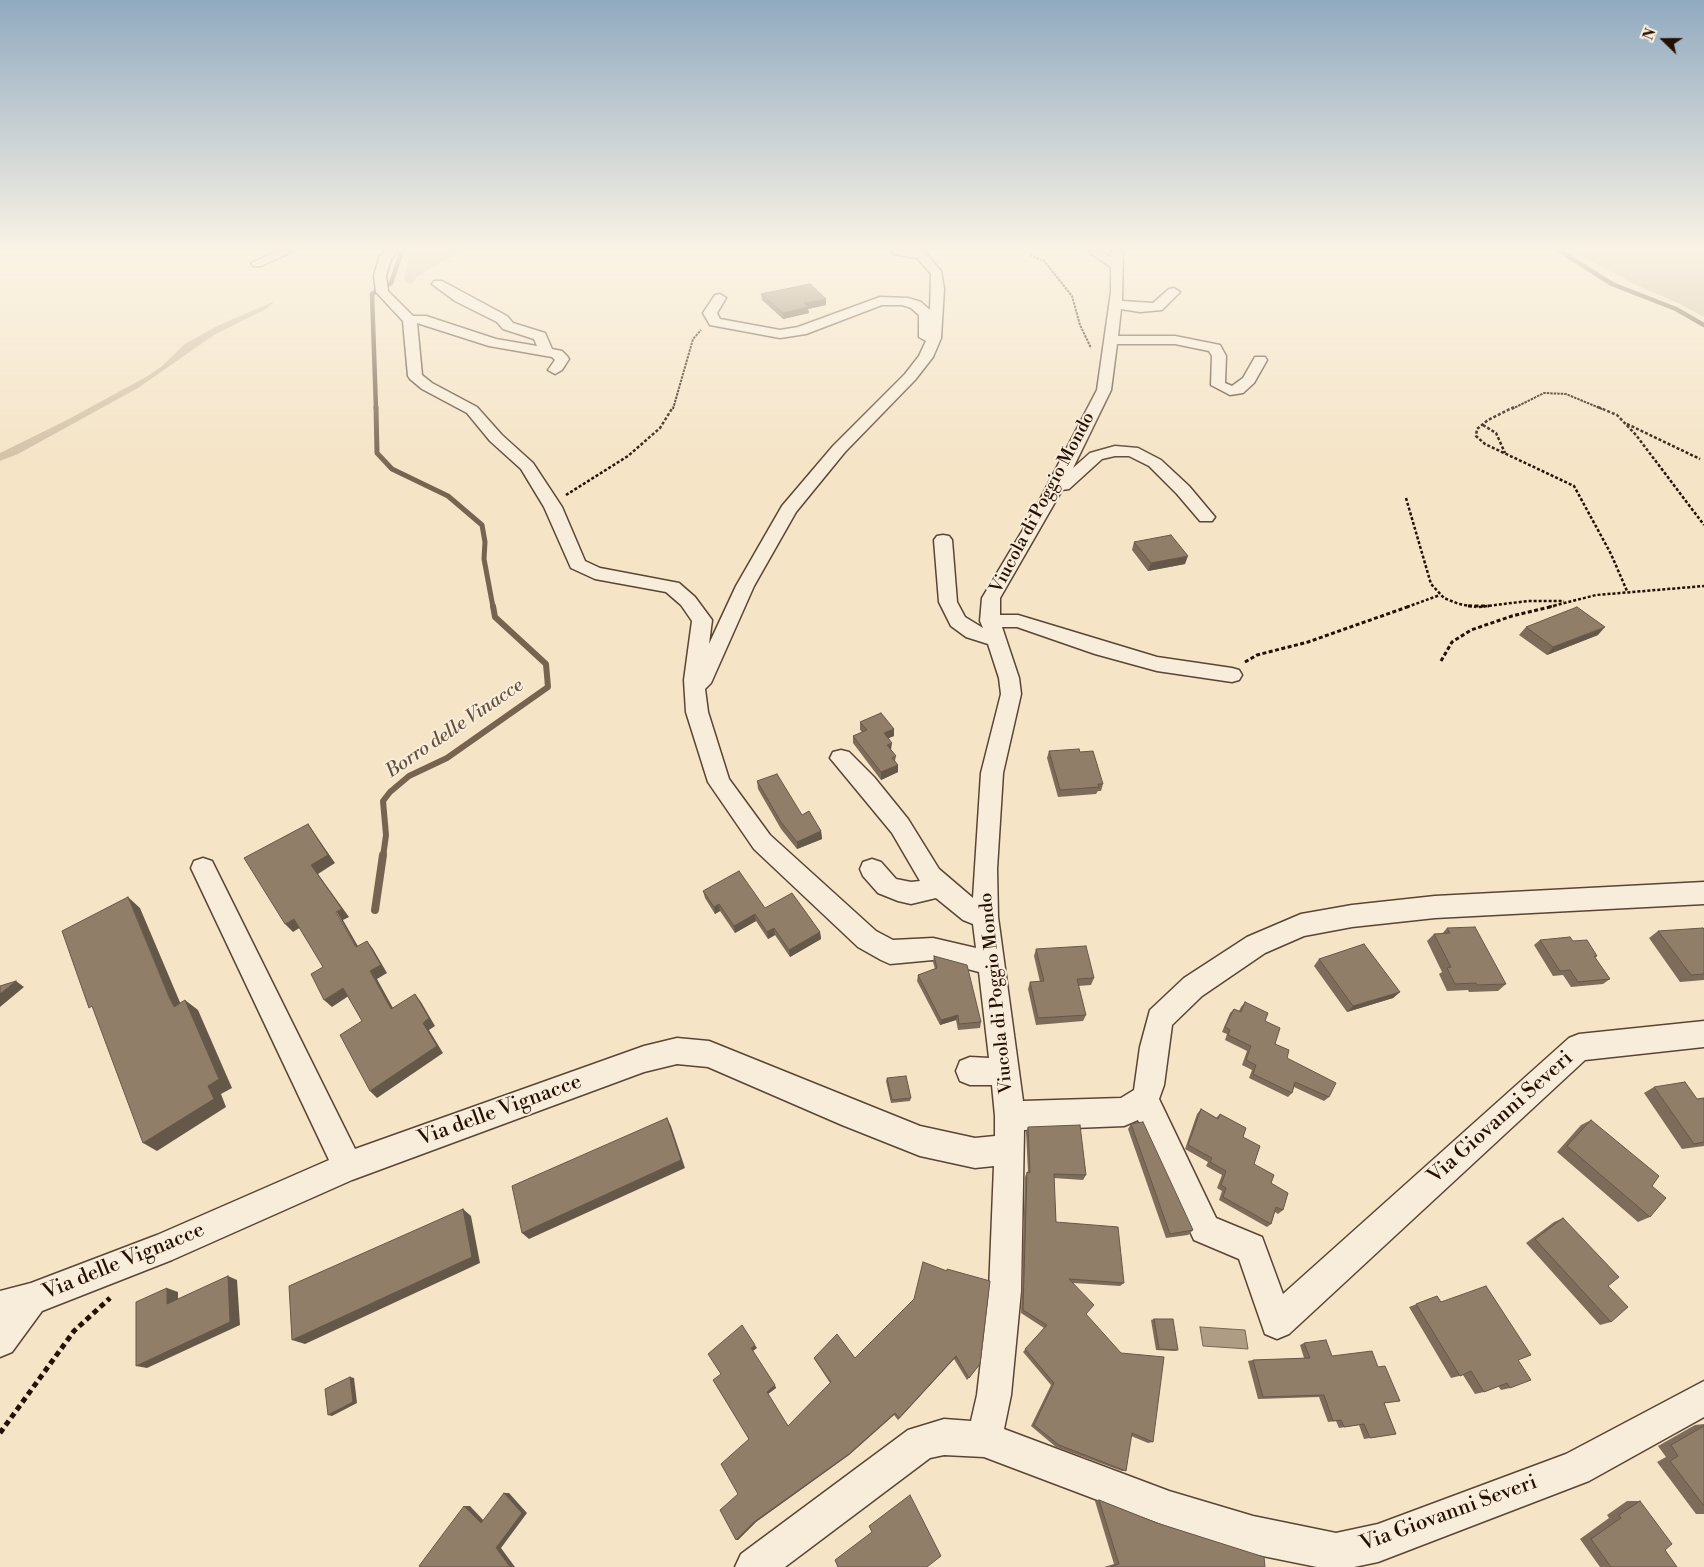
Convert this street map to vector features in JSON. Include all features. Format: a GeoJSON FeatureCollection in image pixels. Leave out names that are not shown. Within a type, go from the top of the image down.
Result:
{"type":"FeatureCollection","features":[{"type":"Feature","properties":{"kind":"street"},"geometry":{"type":"LineString","coordinates":[[410,324],[415,376],[427,386],[472,410],[496,438],[527,466],[553,507],[577,564],[595,572],[672,588],[688,601],[702,620],[694,680],[697,712],[719,782],[762,842],[867,939],[890,952],[933,949],[990,962]]}},
{"type":"Feature","properties":{"kind":"street"},"geometry":{"type":"LineString","coordinates":[[437,324],[494,343],[557,354],[562,359],[555,370]]}},
{"type":"Feature","properties":{"kind":"street"},"geometry":{"type":"LineString","coordinates":[[506,324],[540,336],[546,352]]}},
{"type":"Feature","properties":{"kind":"street"},"geometry":{"type":"LineString","coordinates":[[726,324],[787,334],[820,324]]}},
{"type":"Feature","properties":{"kind":"street"},"geometry":{"type":"LineString","coordinates":[[919,367],[926,341],[927,324]]}},
{"type":"Feature","properties":{"kind":"street"},"geometry":{"type":"LineString","coordinates":[[695,695],[745,586],[788,510],[802,490],[919,367],[934,338],[936,324]]}},
{"type":"Feature","properties":{"kind":"street","name":"Viucola di Poggio Mondo"},"geometry":{"type":"LineString","coordinates":[[984,1439],[994,1395],[1005,1291],[1010,1116],[985,917],[985,869],[992,773],[1008,713],[1010,694],[1009,678],[993,631],[991,598],[1046,505],[1104,390],[1113,324]]}},
{"type":"Feature","properties":{"kind":"street"},"geometry":{"type":"LineString","coordinates":[[1111,340],[1156,339],[1204,344],[1215,348],[1218,356],[1218,386],[1226,390],[1250,389],[1260,360]]}},
{"type":"Feature","properties":{"kind":"street"},"geometry":{"type":"LineString","coordinates":[[1046,505],[1064,483],[1088,461],[1122,443],[1155,463],[1183,490],[1206,517]]}},
{"type":"Feature","properties":{"kind":"street"},"geometry":{"type":"LineString","coordinates":[[943,540],[948,602],[958,621],[973,632],[993,631],[1018,621],[1102,649],[1157,664],[1232,675]]}},
{"type":"Feature","properties":{"kind":"street"},"geometry":{"type":"LineString","coordinates":[[841,758],[866,782],[900,826],[930,876],[940,887],[972,912],[985,917]]}},
{"type":"Feature","properties":{"kind":"street"},"geometry":{"type":"LineString","coordinates":[[203,868],[348,1167]]}},
{"type":"Feature","properties":{"kind":"street"},"geometry":{"type":"LineString","coordinates":[[872,869],[887,886],[898,891],[911,893],[940,887]]}},
{"type":"Feature","properties":{"kind":"street"},"geometry":{"type":"LineString","coordinates":[[1010,1116],[1124,1112],[1144,1100],[1150,1085],[1154,1047],[1160,1019],[1193,987],[1256,945],[1301,925],[1352,916],[1434,907],[1704,893]]}},
{"type":"Feature","properties":{"kind":"street","name":"Via Giovanni Severi"},"geometry":{"type":"LineString","coordinates":[[1144,1100],[1205,1229],[1251,1248],[1278,1322],[1579,1047],[1704,1034]]}},
{"type":"Feature","properties":{"kind":"street","name":"Via delle Vignacce"},"geometry":{"type":"LineString","coordinates":[[0,1307],[31,1299],[161,1249],[348,1167],[644,1059],[677,1051],[709,1054],[852,1115],[920,1141],[975,1153],[1008,1149]]}},
{"type":"Feature","properties":{"kind":"street"},"geometry":{"type":"LineString","coordinates":[[970,1071],[1003,1072]]}},
{"type":"Feature","properties":{"kind":"street"},"geometry":{"type":"LineString","coordinates":[[0,1340],[31,1299]]}},
{"type":"Feature","properties":{"kind":"street","name":"Via Giovanni Severi"},"geometry":{"type":"LineString","coordinates":[[773,1560],[921,1443],[944,1437],[984,1439],[1188,1515],[1253,1535],[1336,1552],[1378,1543],[1576,1468],[1704,1398]]}},
{"type":"Feature","properties":{"kind":"path"},"geometry":{"type":"LineString","coordinates":[[553,507],[575,489],[628,456],[660,428],[671,413],[676,400],[693,338],[699,331],[711,324]]}},
{"type":"Feature","properties":{"kind":"path"},"geometry":{"type":"LineString","coordinates":[[1080,324],[1097,357],[1108,364]]}},
{"type":"Feature","properties":{"kind":"path"},"geometry":{"type":"LineString","coordinates":[[1627,591],[1611,554],[1574,486],[1480,440],[1475,432],[1483,425],[1538,394],[1551,392],[1566,394],[1617,416],[1627,423],[1700,459]]}},
{"type":"Feature","properties":{"kind":"path"},"geometry":{"type":"LineString","coordinates":[[1627,423],[1704,525]]}},
{"type":"Feature","properties":{"kind":"path"},"geometry":{"type":"LineString","coordinates":[[1483,425],[1496,433],[1505,453]]}},
{"type":"Feature","properties":{"kind":"path"},"geometry":{"type":"LineString","coordinates":[[1406,498],[1431,584],[1440,595],[1459,604],[1477,607],[1528,601],[1570,601]]}},
{"type":"Feature","properties":{"kind":"path"},"geometry":{"type":"LineString","coordinates":[[1442,661],[1452,642],[1471,630],[1570,601],[1627,591],[1704,586]]}},
{"type":"Feature","properties":{"kind":"path"},"geometry":{"type":"LineString","coordinates":[[1232,675],[1245,662],[1257,655],[1308,642],[1440,595]]}},
{"type":"Feature","properties":{"kind":"path"},"geometry":{"type":"LineString","coordinates":[[0,1433],[74,1331],[118,1290]]}},
{"type":"Feature","properties":{"kind":"shaded area"},"geometry":{"type":"Polygon","coordinates":[[[236,324],[214,335],[138,388],[18,454],[0,461],[0,453],[65,421],[146,377],[161,367],[185,344],[217,326],[236,324]]]}},
{"type":"Feature","properties":{"kind":"shaded area"},"geometry":{"type":"Polygon","coordinates":[[[1200,1327],[1245,1330],[1248,1349],[1203,1346],[1200,1327]]]}},
{"type":"Feature","properties":{"kind":"building"},"geometry":{"type":"Polygon","coordinates":[[[1171,535],[1188,556],[1151,563],[1134,542],[1171,535]]]}},
{"type":"Feature","properties":{"kind":"building"},"geometry":{"type":"Polygon","coordinates":[[[1577,607],[1605,627],[1553,647],[1526,627],[1577,607]]]}},
{"type":"Feature","properties":{"kind":"building"},"geometry":{"type":"Polygon","coordinates":[[[881,713],[894,729],[884,733],[892,743],[887,745],[896,756],[892,758],[898,765],[881,772],[853,736],[867,730],[860,722],[881,713]]]}},
{"type":"Feature","properties":{"kind":"building"},"geometry":{"type":"Polygon","coordinates":[[[1079,749],[1080,752],[1093,751],[1103,784],[1098,784],[1099,787],[1060,790],[1049,751],[1079,749]]]}},
{"type":"Feature","properties":{"kind":"building"},"geometry":{"type":"Polygon","coordinates":[[[777,774],[802,815],[809,811],[821,831],[797,842],[781,822],[757,781],[777,774]]]}},
{"type":"Feature","properties":{"kind":"building"},"geometry":{"type":"Polygon","coordinates":[[[308,824],[328,855],[311,865],[342,909],[336,912],[356,947],[367,941],[381,965],[370,971],[391,1009],[415,994],[429,1018],[423,1023],[437,1046],[370,1091],[340,1035],[362,1021],[343,988],[324,1000],[311,974],[323,967],[294,919],[285,924],[244,858],[308,824]]]}},
{"type":"Feature","properties":{"kind":"building"},"geometry":{"type":"Polygon","coordinates":[[[739,871],[765,908],[792,893],[820,932],[789,950],[774,928],[767,932],[755,914],[734,926],[719,904],[714,907],[703,891],[739,871]]]}},
{"type":"Feature","properties":{"kind":"building"},"geometry":{"type":"Polygon","coordinates":[[[128,897],[174,1007],[185,1000],[219,1079],[208,1086],[214,1099],[143,1143],[92,1006],[89,1008],[62,931],[128,897]]]}},
{"type":"Feature","properties":{"kind":"building"},"geometry":{"type":"Polygon","coordinates":[[[1475,927],[1506,984],[1455,984],[1447,968],[1451,967],[1434,934],[1450,933],[1447,928],[1475,927]]]}},
{"type":"Feature","properties":{"kind":"building"},"geometry":{"type":"Polygon","coordinates":[[[1703,928],[1704,974],[1691,975],[1658,931],[1703,928]]]}},
{"type":"Feature","properties":{"kind":"building"},"geometry":{"type":"Polygon","coordinates":[[[1570,937],[1573,941],[1587,940],[1597,956],[1594,956],[1610,979],[1578,982],[1570,970],[1560,971],[1540,940],[1570,937]]]}},
{"type":"Feature","properties":{"kind":"building"},"geometry":{"type":"Polygon","coordinates":[[[1364,944],[1400,992],[1353,1006],[1319,959],[1364,944]]]}},
{"type":"Feature","properties":{"kind":"building"},"geometry":{"type":"Polygon","coordinates":[[[1086,946],[1094,978],[1077,979],[1086,1015],[1038,1018],[1030,982],[1044,981],[1036,949],[1086,946]]]}},
{"type":"Feature","properties":{"kind":"building"},"geometry":{"type":"Polygon","coordinates":[[[934,956],[967,965],[981,1022],[959,1024],[958,1015],[941,1020],[918,975],[937,968],[934,956]]]}},
{"type":"Feature","properties":{"kind":"building"},"geometry":{"type":"Polygon","coordinates":[[[16,981],[0,994],[0,986],[16,981]]]}},
{"type":"Feature","properties":{"kind":"building"},"geometry":{"type":"Polygon","coordinates":[[[1245,1002],[1268,1013],[1265,1021],[1280,1028],[1275,1044],[1289,1050],[1287,1058],[1336,1083],[1329,1097],[1295,1082],[1292,1093],[1253,1074],[1256,1065],[1246,1060],[1251,1046],[1228,1035],[1230,1030],[1225,1027],[1234,1009],[1241,1012],[1245,1002]]]}},
{"type":"Feature","properties":{"kind":"building"},"geometry":{"type":"Polygon","coordinates":[[[906,1076],[911,1098],[892,1100],[887,1078],[906,1076]]]}},
{"type":"Feature","properties":{"kind":"building"},"geometry":{"type":"Polygon","coordinates":[[[1685,1082],[1697,1099],[1704,1098],[1704,1142],[1694,1144],[1654,1087],[1685,1082]]]}},
{"type":"Feature","properties":{"kind":"building"},"geometry":{"type":"Polygon","coordinates":[[[1201,1109],[1218,1119],[1220,1114],[1246,1128],[1243,1137],[1260,1146],[1254,1164],[1274,1175],[1271,1183],[1288,1193],[1283,1210],[1276,1207],[1271,1224],[1223,1197],[1226,1188],[1221,1185],[1226,1171],[1210,1162],[1212,1158],[1188,1145],[1201,1109]]]}},
{"type":"Feature","properties":{"kind":"building"},"geometry":{"type":"Polygon","coordinates":[[[667,1118],[681,1160],[522,1233],[512,1186],[667,1118]]]}},
{"type":"Feature","properties":{"kind":"building"},"geometry":{"type":"Polygon","coordinates":[[[1591,1120],[1659,1176],[1652,1186],[1666,1198],[1650,1217],[1567,1146],[1591,1120]]]}},
{"type":"Feature","properties":{"kind":"building"},"geometry":{"type":"Polygon","coordinates":[[[1143,1122],[1193,1230],[1170,1234],[1131,1124],[1143,1122]]]}},
{"type":"Feature","properties":{"kind":"building"},"geometry":{"type":"Polygon","coordinates":[[[1080,1125],[1086,1175],[1054,1174],[1056,1222],[1118,1227],[1124,1283],[1069,1279],[1094,1305],[1086,1314],[1121,1353],[1164,1357],[1153,1442],[1132,1433],[1126,1471],[1059,1445],[1034,1425],[1054,1383],[1025,1349],[1047,1325],[1023,1310],[1027,1172],[1030,1173],[1028,1127],[1080,1125]]]}},
{"type":"Feature","properties":{"kind":"building"},"geometry":{"type":"Polygon","coordinates":[[[463,1209],[472,1257],[292,1340],[289,1286],[463,1209]]]}},
{"type":"Feature","properties":{"kind":"building"},"geometry":{"type":"Polygon","coordinates":[[[1563,1218],[1619,1277],[1608,1286],[1628,1307],[1611,1322],[1535,1239],[1563,1218]]]}},
{"type":"Feature","properties":{"kind":"building"},"geometry":{"type":"Polygon","coordinates":[[[923,1262],[947,1271],[947,1269],[990,1281],[980,1364],[969,1378],[956,1356],[899,1418],[895,1413],[849,1454],[754,1522],[736,1540],[720,1510],[738,1494],[721,1464],[749,1439],[713,1380],[721,1374],[708,1354],[742,1325],[755,1345],[751,1348],[775,1385],[767,1392],[788,1426],[831,1382],[814,1358],[837,1334],[855,1358],[914,1299],[923,1262]]]}},
{"type":"Feature","properties":{"kind":"building"},"geometry":{"type":"Polygon","coordinates":[[[228,1276],[230,1322],[136,1366],[136,1302],[167,1288],[167,1304],[228,1276]]]}},
{"type":"Feature","properties":{"kind":"building"},"geometry":{"type":"Polygon","coordinates":[[[1486,1286],[1531,1355],[1518,1360],[1531,1380],[1510,1388],[1507,1383],[1484,1392],[1471,1371],[1460,1376],[1416,1304],[1437,1296],[1441,1302],[1486,1286]]]}},
{"type":"Feature","properties":{"kind":"building"},"geometry":{"type":"Polygon","coordinates":[[[1154,1319],[1173,1319],[1178,1350],[1159,1349],[1154,1319]]]}},
{"type":"Feature","properties":{"kind":"building"},"geometry":{"type":"Polygon","coordinates":[[[1326,1340],[1332,1356],[1372,1351],[1378,1367],[1385,1366],[1400,1401],[1384,1403],[1396,1434],[1370,1438],[1364,1424],[1344,1427],[1341,1420],[1333,1421],[1324,1395],[1263,1397],[1253,1360],[1310,1358],[1304,1343],[1326,1340]]]}},
{"type":"Feature","properties":{"kind":"building"},"geometry":{"type":"Polygon","coordinates":[[[350,1377],[353,1402],[328,1415],[325,1389],[350,1377]]]}},
{"type":"Feature","properties":{"kind":"building"},"geometry":{"type":"Polygon","coordinates":[[[1704,1426],[1704,1506],[1670,1461],[1678,1456],[1671,1445],[1704,1426]]]}},
{"type":"Feature","properties":{"kind":"building"},"geometry":{"type":"Polygon","coordinates":[[[504,1493],[522,1513],[496,1548],[510,1567],[419,1566],[464,1506],[481,1523],[504,1493]]]}},
{"type":"Feature","properties":{"kind":"building"},"geometry":{"type":"Polygon","coordinates":[[[910,1495],[941,1556],[927,1567],[838,1567],[835,1560],[872,1532],[869,1526],[910,1495]]]}},
{"type":"Feature","properties":{"kind":"building"},"geometry":{"type":"Polygon","coordinates":[[[1099,1500],[1157,1523],[1264,1557],[1265,1567],[1110,1567],[1119,1564],[1099,1500]]]}},
{"type":"Feature","properties":{"kind":"building"},"geometry":{"type":"Polygon","coordinates":[[[1640,1501],[1672,1544],[1665,1550],[1677,1567],[1611,1567],[1591,1539],[1621,1518],[1619,1515],[1640,1501]]]}},
{"type":"Feature","properties":{"kind":"waterway","name":"Borro delle Vinacce"},"geometry":{"type":"LineString","coordinates":[[373,324],[376,409]]}},
{"type":"Feature","properties":{"kind":"waterway","name":"Borro delle Vinacce"},"geometry":{"type":"LineString","coordinates":[[376,407],[377,453],[392,469],[448,496],[482,525],[485,542],[484,559],[493,607]]}},
{"type":"Feature","properties":{"kind":"waterway","name":"Borro delle Vinacce"},"geometry":{"type":"LineString","coordinates":[[383,857],[386,835],[383,801],[390,792],[409,776],[447,758],[548,687],[546,664],[495,617],[493,606]]}},
{"type":"Feature","properties":{"kind":"waterway","name":"Borro delle Vinacce"},"geometry":{"type":"LineString","coordinates":[[375,910],[383,855]]}}]}
